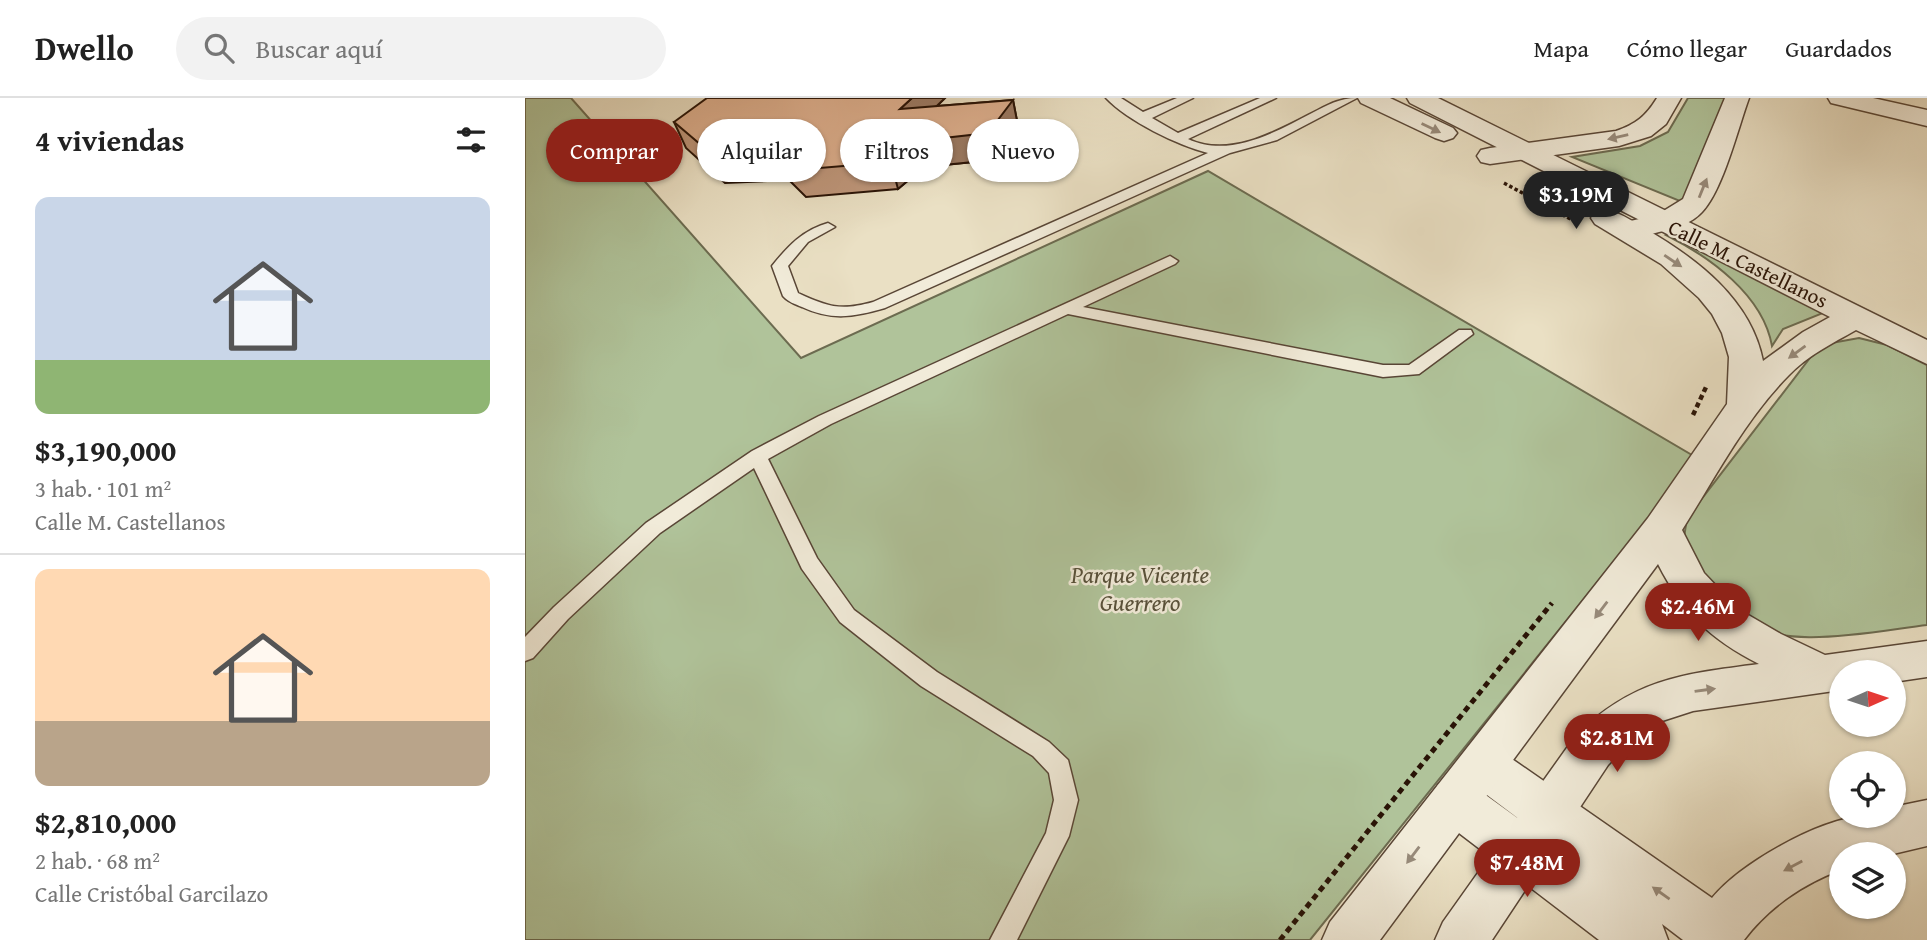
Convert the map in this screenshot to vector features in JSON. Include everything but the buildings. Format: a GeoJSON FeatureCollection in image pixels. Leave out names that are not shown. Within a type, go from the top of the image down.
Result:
{"type":"FeatureCollection","features":[{"type":"Feature","properties":{"kind":"street","name":"Calle M. Castellanos"},"geometry":{"type":"LineString","coordinates":[[1370,98],[1491,166],[1627,230],[1699,279],[1721,300],[1737,329],[1747,360],[1744,405]]}},
{"type":"Feature","properties":{"kind":"street","name":"Calle M. Castellanos"},"geometry":{"type":"LineString","coordinates":[[1419,98],[1927,353]]}},
{"type":"Feature","properties":{"kind":"street"},"geometry":{"type":"LineString","coordinates":[[1491,166],[1523,151],[1619,138],[1642,131],[1657,119],[1669,98]]}},
{"type":"Feature","properties":{"kind":"street"},"geometry":{"type":"LineString","coordinates":[[1627,230],[1664,223],[1692,209],[1737,98]]}},
{"type":"Feature","properties":{"kind":"street"},"geometry":{"type":"LineString","coordinates":[[1840,98],[1927,118]]}},
{"type":"Feature","properties":{"kind":"street"},"geometry":{"type":"LineString","coordinates":[[1348,940],[1662,529],[1744,405],[1778,366],[1815,339],[1856,317]]}},
{"type":"Feature","properties":{"kind":"street"},"geometry":{"type":"LineString","coordinates":[[1662,529],[1674,562],[1691,590],[1716,617],[1742,635],[1820,673]]}},
{"type":"Feature","properties":{"kind":"street"},"geometry":{"type":"LineString","coordinates":[[1461,940],[1592,750],[1616,726],[1645,707],[1693,692],[1927,659]]}},
{"type":"Feature","properties":{"kind":"street"},"geometry":{"type":"LineString","coordinates":[[1469,783],[1549,810],[1715,936],[1767,880],[1789,868],[1823,850],[1927,823]]}},
{"type":"Feature","properties":{"kind":"street"},"geometry":{"type":"LineString","coordinates":[[1469,783],[1522,851],[1642,940]]}},
{"type":"Feature","properties":{"kind":"lane"},"geometry":{"type":"LineString","coordinates":[[1114,98],[1192,146],[1207,150],[1250,146],[1340,100]]}},
{"type":"Feature","properties":{"kind":"lane"},"geometry":{"type":"LineString","coordinates":[[1143,117],[1187,98]]}},
{"type":"Feature","properties":{"kind":"lane"},"geometry":{"type":"LineString","coordinates":[[1178,138],[1270,98]]}},
{"type":"Feature","properties":{"kind":"lane"},"geometry":{"type":"LineString","coordinates":[[828,227],[803,239],[780,266],[791,296],[827,313],[848,314],[879,305],[1226,150]]}},
{"type":"Feature","properties":{"kind":"lane"},"geometry":{"type":"LineString","coordinates":[[525,652],[561,613],[653,528],[758,456],[825,420],[1170,261]]}},
{"type":"Feature","properties":{"kind":"lane"},"geometry":{"type":"LineString","coordinates":[[1066,309],[1383,370],[1413,370],[1465,334]]}},
{"type":"Feature","properties":{"kind":"lane"},"geometry":{"type":"LineString","coordinates":[[758,456],[809,563],[847,616],[929,680],[1041,750],[1060,768],[1066,800],[1057,836],[1003,940]]}},
{"type":"Feature","properties":{"kind":"path"},"geometry":{"type":"LineString","coordinates":[[1491,166],[1585,227]]}},
{"type":"Feature","properties":{"kind":"path"},"geometry":{"type":"LineString","coordinates":[[1689,425],[1708,382]]}},
{"type":"Feature","properties":{"kind":"path"},"geometry":{"type":"LineString","coordinates":[[1280,940],[1557,597]]}},
{"type":"Feature","properties":{"kind":"green space","name":"Parque Vicente Guerrero"},"geometry":{"type":"Polygon","coordinates":[[[525,98],[571,98],[590,119],[546,119],[546,182],[645,182],[801,358],[1208,171],[1697,458],[1310,940],[525,940],[525,98]]]}},
{"type":"Feature","properties":{"kind":"green space"},"geometry":{"type":"Polygon","coordinates":[[[1688,98],[1728,98],[1692,206],[1572,157],[1640,146],[1668,132],[1688,98]]]}},
{"type":"Feature","properties":{"kind":"green space"},"geometry":{"type":"Polygon","coordinates":[[[1671,233],[1828,311],[1783,329],[1772,346],[1767,327],[1746,294],[1717,266],[1666,235],[1671,233]]]}},
{"type":"Feature","properties":{"kind":"green space"},"geometry":{"type":"Polygon","coordinates":[[[1859,338],[1887,345],[1927,365],[1927,625],[1826,637],[1774,634],[1751,627],[1727,609],[1683,544],[1687,518],[1813,354],[1826,344],[1859,338]]]}}]}
